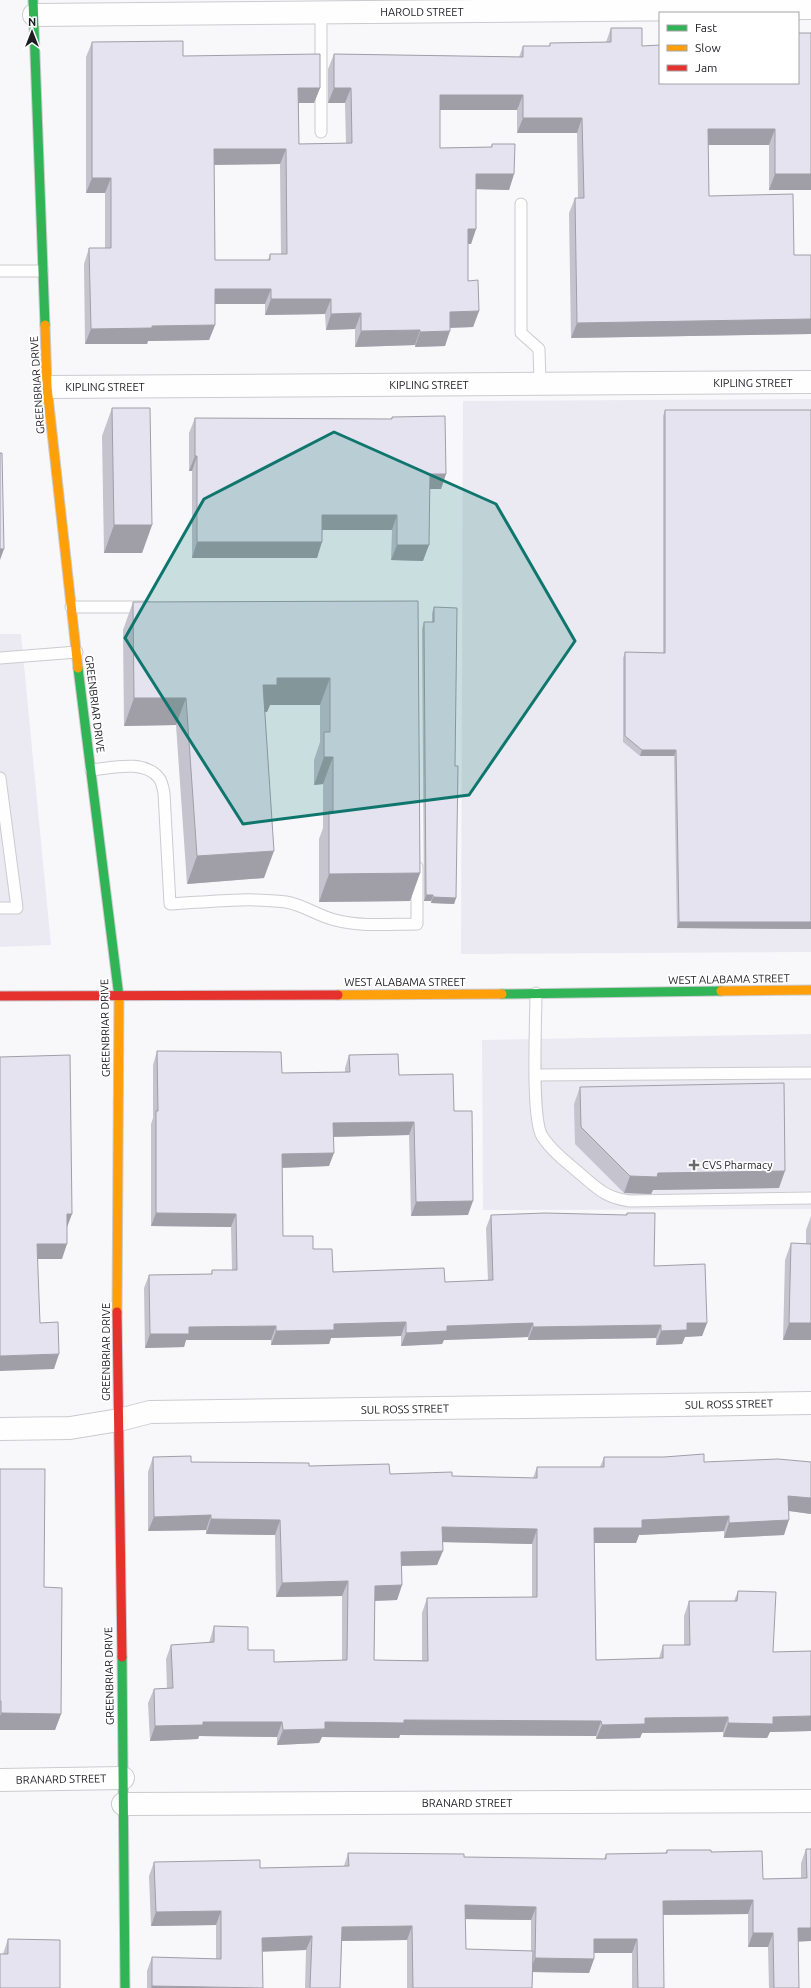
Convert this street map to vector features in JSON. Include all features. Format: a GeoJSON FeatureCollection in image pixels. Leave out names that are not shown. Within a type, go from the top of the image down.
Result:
{"type":"FeatureCollection","features":[{"type":"Feature","properties":{"kind":"street","name":"HAROLD STREET"},"geometry":{"type":"LineString","coordinates":[[33,8],[321,13],[353,6],[674,5],[811,8]]}},
{"type":"Feature","properties":{"kind":"street","name":"GREENBRIAR DRIVE"},"geometry":{"type":"LineString","coordinates":[[33,8],[47,387],[71,607],[119,995],[117,1384],[119,1420],[125,1988]]}},
{"type":"Feature","properties":{"kind":"street","name":"KIPLING STREET"},"geometry":{"type":"LineString","coordinates":[[47,387],[811,382]]}},
{"type":"Feature","properties":{"kind":"street","name":"WEST ALABAMA STREET"},"geometry":{"type":"LineString","coordinates":[[0,996],[811,990]]}},
{"type":"Feature","properties":{"kind":"street","name":"SUL ROSS STREET"},"geometry":{"type":"LineString","coordinates":[[0,1429],[70,1428],[119,1420],[150,1412],[811,1403]]}},
{"type":"Feature","properties":{"kind":"street","name":"BRANARD STREET"},"geometry":{"type":"LineString","coordinates":[[0,1780],[122,1778]]}},
{"type":"Feature","properties":{"kind":"street","name":"BRANARD STREET"},"geometry":{"type":"LineString","coordinates":[[123,1804],[811,1801]]}},
{"type":"Feature","properties":{"kind":"lane"},"geometry":{"type":"LineString","coordinates":[[321,13],[321,132]]}},
{"type":"Feature","properties":{"kind":"lane"},"geometry":{"type":"LineString","coordinates":[[521,204],[521,333],[539,349],[540,384]]}},
{"type":"Feature","properties":{"kind":"lane"},"geometry":{"type":"LineString","coordinates":[[0,271],[42,271]]}},
{"type":"Feature","properties":{"kind":"lane"},"geometry":{"type":"LineString","coordinates":[[71,607],[156,607]]}},
{"type":"Feature","properties":{"kind":"lane"},"geometry":{"type":"LineString","coordinates":[[0,658],[77,652]]}},
{"type":"Feature","properties":{"kind":"lane"},"geometry":{"type":"LineString","coordinates":[[91,770],[133,766],[152,771],[160,779],[164,793],[170,904],[263,900],[288,903],[310,909],[334,920],[350,924],[417,924],[417,853]]}},
{"type":"Feature","properties":{"kind":"lane"},"geometry":{"type":"LineString","coordinates":[[0,778],[17,908],[0,908]]}},
{"type":"Feature","properties":{"kind":"lane"},"geometry":{"type":"LineString","coordinates":[[536,993],[536,1112],[541,1134],[554,1152],[600,1191],[614,1199],[630,1201],[811,1198]]}},
{"type":"Feature","properties":{"kind":"lane"},"geometry":{"type":"LineString","coordinates":[[536,1075],[811,1073]]}},
{"type":"Feature","properties":{"kind":"highlighted area"},"geometry":{"type":"Polygon","coordinates":[[[334,432],[496,504],[575,641],[469,795],[243,824],[125,638],[204,499],[334,432]]]}},
{"type":"Feature","properties":{"kind":"shaded area"},"geometry":{"type":"Polygon","coordinates":[[[811,399],[811,952],[461,954],[463,401],[811,399]]]}},
{"type":"Feature","properties":{"kind":"shaded area"},"geometry":{"type":"Polygon","coordinates":[[[0,634],[21,634],[51,945],[0,947],[0,634]]]}},
{"type":"Feature","properties":{"kind":"shaded area"},"geometry":{"type":"Polygon","coordinates":[[[811,1034],[811,1209],[483,1210],[482,1040],[811,1034]]]}},
{"type":"Feature","properties":{"kind":"building"},"geometry":{"type":"Polygon","coordinates":[[[611,28],[642,28],[642,46],[659,45],[659,84],[799,84],[799,33],[811,33],[811,174],[775,174],[775,129],[708,129],[709,196],[793,194],[794,255],[811,255],[811,319],[577,323],[575,198],[584,198],[582,118],[523,118],[523,95],[440,95],[440,148],[492,147],[492,144],[515,144],[514,174],[476,174],[476,229],[468,229],[468,281],[478,280],[479,311],[450,312],[450,331],[361,331],[361,313],[331,314],[331,299],[271,299],[271,289],[215,289],[215,325],[91,329],[89,248],[111,248],[111,178],[92,178],[92,42],[183,41],[183,56],[320,54],[320,88],[298,88],[299,144],[352,143],[351,88],[334,88],[334,54],[523,57],[523,46],[550,46],[550,43],[611,42],[611,28]],[[214,149],[215,260],[270,260],[270,254],[287,254],[286,149],[214,149]]]}},
{"type":"Feature","properties":{"kind":"building"},"geometry":{"type":"Polygon","coordinates":[[[112,408],[150,408],[152,525],[114,525],[112,408]]]}},
{"type":"Feature","properties":{"kind":"building"},"geometry":{"type":"Polygon","coordinates":[[[665,410],[811,410],[811,922],[679,922],[676,750],[642,750],[625,736],[625,652],[665,653],[665,410]]]}},
{"type":"Feature","properties":{"kind":"building"},"geometry":{"type":"Polygon","coordinates":[[[445,416],[446,474],[430,474],[429,545],[397,545],[397,515],[322,515],[322,542],[197,542],[197,456],[195,456],[195,418],[392,419],[392,417],[445,416]]]}},
{"type":"Feature","properties":{"kind":"building"},"geometry":{"type":"Polygon","coordinates":[[[0,453],[2,453],[4,549],[0,549],[0,453]]]}},
{"type":"Feature","properties":{"kind":"building"},"geometry":{"type":"Polygon","coordinates":[[[418,601],[420,873],[329,874],[329,811],[333,811],[333,757],[324,757],[324,732],[330,732],[330,678],[277,678],[277,685],[263,685],[274,851],[197,856],[186,698],[134,698],[133,602],[418,601]]]}},
{"type":"Feature","properties":{"kind":"building"},"geometry":{"type":"Polygon","coordinates":[[[434,607],[457,608],[455,766],[458,766],[456,898],[433,897],[433,895],[426,895],[424,622],[434,622],[434,607]]]}},
{"type":"Feature","properties":{"kind":"building"},"geometry":{"type":"Polygon","coordinates":[[[157,1051],[281,1052],[282,1073],[350,1072],[349,1055],[398,1054],[399,1075],[453,1074],[454,1111],[472,1111],[473,1201],[416,1202],[414,1122],[333,1123],[334,1153],[282,1154],[283,1236],[313,1236],[313,1249],[332,1249],[333,1272],[444,1268],[445,1282],[493,1280],[491,1215],[545,1213],[627,1215],[627,1213],[655,1213],[654,1266],[705,1264],[707,1323],[687,1323],[687,1330],[661,1331],[661,1325],[533,1327],[533,1323],[447,1326],[447,1331],[406,1333],[406,1322],[334,1324],[334,1330],[276,1331],[276,1326],[189,1327],[189,1334],[150,1334],[149,1275],[212,1274],[212,1270],[237,1270],[236,1214],[156,1213],[156,1111],[158,1111],[157,1051]]]}},
{"type":"Feature","properties":{"kind":"building"},"geometry":{"type":"Polygon","coordinates":[[[70,1055],[72,1214],[67,1214],[67,1244],[37,1244],[40,1323],[58,1322],[59,1354],[0,1356],[0,1057],[70,1055]]]}},
{"type":"Feature","properties":{"kind":"building","name":"CVS Pharmacy"},"geometry":{"type":"Polygon","coordinates":[[[784,1083],[785,1171],[658,1173],[657,1177],[630,1176],[581,1127],[580,1087],[784,1083]]]}},
{"type":"Feature","properties":{"kind":"building"},"geometry":{"type":"Polygon","coordinates":[[[791,1243],[811,1244],[811,1323],[789,1323],[791,1243]]]}},
{"type":"Feature","properties":{"kind":"building"},"geometry":{"type":"Polygon","coordinates":[[[704,1454],[704,1462],[778,1459],[811,1462],[811,1498],[788,1496],[789,1520],[729,1523],[729,1516],[642,1520],[642,1528],[594,1528],[596,1660],[663,1658],[663,1645],[690,1645],[689,1601],[737,1601],[738,1591],[776,1592],[773,1652],[811,1651],[811,1716],[773,1717],[773,1724],[728,1723],[728,1717],[645,1718],[645,1724],[602,1725],[601,1721],[404,1720],[404,1723],[325,1722],[325,1729],[283,1730],[282,1722],[203,1722],[203,1725],[155,1726],[154,1689],[173,1688],[171,1645],[214,1642],[214,1626],[248,1627],[248,1650],[274,1650],[274,1662],[347,1660],[348,1581],[282,1583],[280,1520],[211,1519],[211,1515],[154,1517],[153,1457],[191,1456],[191,1462],[309,1463],[309,1466],[389,1464],[390,1474],[452,1472],[452,1476],[537,1478],[537,1467],[604,1467],[604,1457],[664,1457],[704,1454]],[[442,1527],[443,1551],[401,1552],[402,1585],[375,1586],[374,1660],[428,1661],[427,1598],[537,1597],[537,1529],[442,1527]]]}},
{"type":"Feature","properties":{"kind":"building"},"geometry":{"type":"Polygon","coordinates":[[[0,1469],[45,1469],[44,1587],[62,1588],[61,1714],[1,1713],[0,1469]]]}},
{"type":"Feature","properties":{"kind":"building"},"geometry":{"type":"Polygon","coordinates":[[[806,1849],[811,1849],[811,1928],[798,1928],[799,1988],[774,1988],[773,1933],[753,1933],[753,1900],[663,1901],[664,1988],[638,1988],[637,1939],[594,1939],[594,1959],[535,1958],[536,1907],[465,1905],[466,1949],[533,1951],[532,1988],[413,1988],[412,1926],[342,1927],[340,1988],[310,1988],[312,1936],[262,1938],[263,1988],[152,1986],[152,1957],[221,1959],[221,1911],[156,1912],[154,1862],[260,1860],[260,1868],[349,1866],[348,1853],[464,1854],[464,1857],[606,1859],[606,1854],[667,1853],[667,1850],[711,1850],[711,1852],[762,1851],[763,1879],[807,1878],[806,1849]]]}},
{"type":"Feature","properties":{"kind":"building"},"geometry":{"type":"Polygon","coordinates":[[[8,1939],[60,1940],[60,1988],[0,1988],[0,1954],[8,1954],[8,1939]]]}},
{"type":"Feature","properties":{"kind":"traffic: fast"},"geometry":{"type":"LineString","coordinates":[[33,0],[45,325]]}},
{"type":"Feature","properties":{"kind":"traffic: fast"},"geometry":{"type":"LineString","coordinates":[[78,668],[119,997]]}},
{"type":"Feature","properties":{"kind":"traffic: fast"},"geometry":{"type":"LineString","coordinates":[[502,994],[721,991]]}},
{"type":"Feature","properties":{"kind":"traffic: fast"},"geometry":{"type":"LineString","coordinates":[[122,1657],[125,1988]]}},
{"type":"Feature","properties":{"kind":"traffic: slow"},"geometry":{"type":"LineString","coordinates":[[45,325],[47,387],[78,668]]}},
{"type":"Feature","properties":{"kind":"traffic: slow"},"geometry":{"type":"LineString","coordinates":[[721,991],[811,990]]}},
{"type":"Feature","properties":{"kind":"traffic: slow"},"geometry":{"type":"LineString","coordinates":[[338,995],[502,994]]}},
{"type":"Feature","properties":{"kind":"traffic: slow"},"geometry":{"type":"LineString","coordinates":[[117,1312],[119,997]]}},
{"type":"Feature","properties":{"kind":"traffic: jam"},"geometry":{"type":"LineString","coordinates":[[0,996],[338,995]]}},
{"type":"Feature","properties":{"kind":"traffic: jam"},"geometry":{"type":"LineString","coordinates":[[117,1312],[122,1657]]}},
{"type":"Feature","properties":{"kind":"place","name":"CVS Pharmacy"},"geometry":{"type":"Point","coordinates":[694,1165]}}]}
